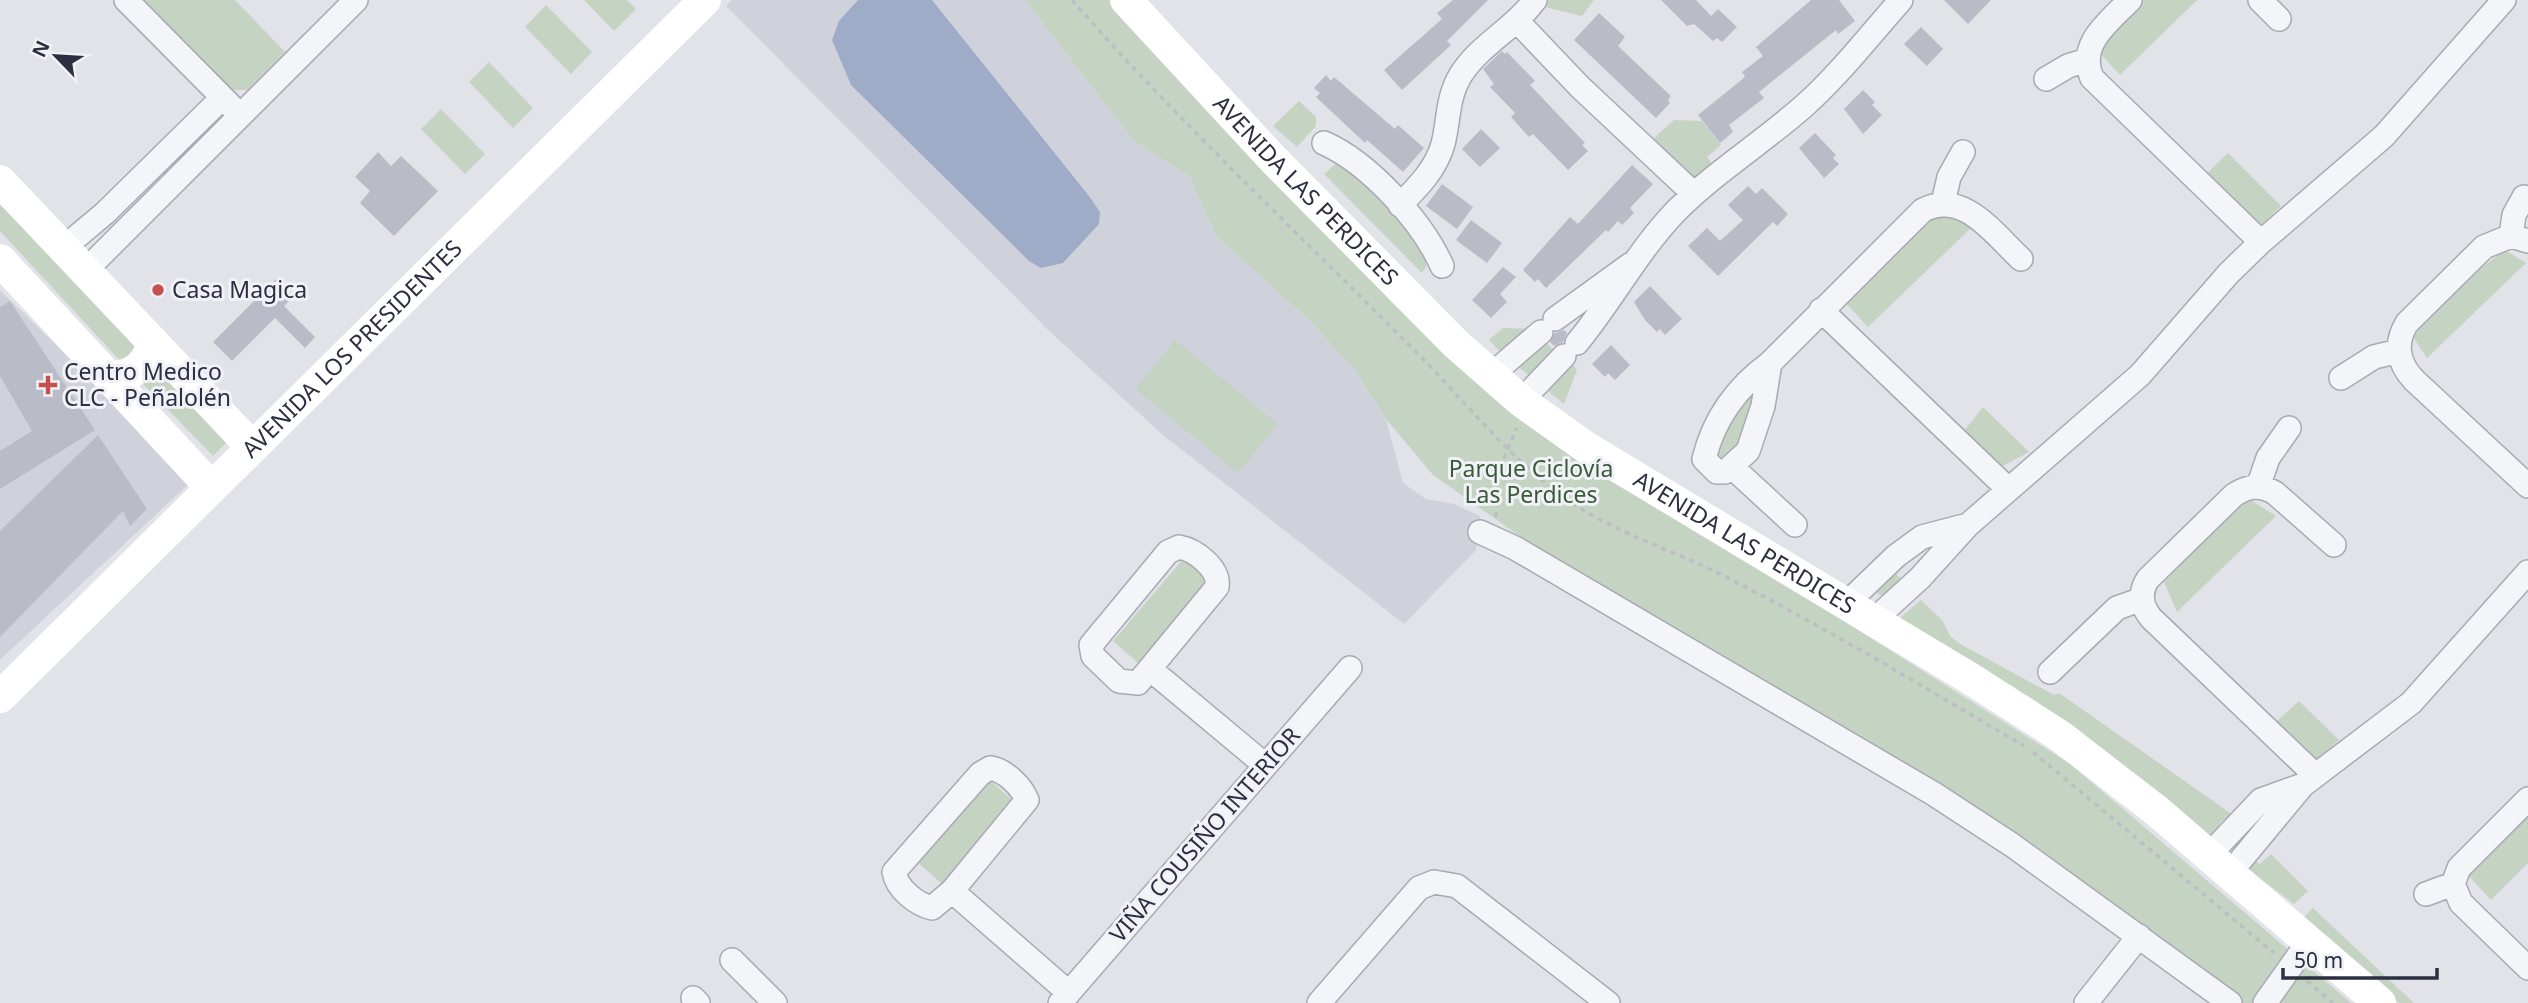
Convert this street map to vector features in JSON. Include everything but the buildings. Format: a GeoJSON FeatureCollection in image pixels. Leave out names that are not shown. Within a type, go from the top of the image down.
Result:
{"type":"FeatureCollection","features":[{"type":"Feature","properties":{"kind":"street"},"geometry":{"type":"LineString","coordinates":[[126,0],[239,115]]}},
{"type":"Feature","properties":{"kind":"street"},"geometry":{"type":"LineString","coordinates":[[85,271],[356,0]]}},
{"type":"Feature","properties":{"kind":"street","name":"AVENIDA LOS PRESIDENTES"},"geometry":{"type":"LineString","coordinates":[[0,697],[705,0]]}},
{"type":"Feature","properties":{"kind":"street","name":"AVENIDA LAS PERDICES"},"geometry":{"type":"LineString","coordinates":[[1126,0],[1272,158],[1490,376],[1521,401],[1587,447],[1847,603],[2060,736],[2228,860],[2309,941],[2381,1003]]}},
{"type":"Feature","properties":{"kind":"street"},"geometry":{"type":"LineString","coordinates":[[1400,205],[1421,184],[1437,158],[1443,143],[1449,103],[1462,73],[1488,41],[1518,22],[1535,0]]}},
{"type":"Feature","properties":{"kind":"street"},"geometry":{"type":"LineString","coordinates":[[1521,401],[1611,300],[1631,264],[1694,194],[1819,92],[1900,0]]}},
{"type":"Feature","properties":{"kind":"street"},"geometry":{"type":"LineString","coordinates":[[2130,0],[2092,40],[2087,60],[2088,69],[2097,86],[2261,242]]}},
{"type":"Feature","properties":{"kind":"street"},"geometry":{"type":"LineString","coordinates":[[2260,0],[2279,19]]}},
{"type":"Feature","properties":{"kind":"street"},"geometry":{"type":"LineString","coordinates":[[1874,620],[1920,578],[1968,525],[2140,375],[2229,273],[2261,242],[2384,136],[2504,0]]}},
{"type":"Feature","properties":{"kind":"street"},"geometry":{"type":"LineString","coordinates":[[1518,22],[1571,78],[1694,194]]}},
{"type":"Feature","properties":{"kind":"street"},"geometry":{"type":"LineString","coordinates":[[2046,79],[2068,66],[2087,60]]}},
{"type":"Feature","properties":{"kind":"street"},"geometry":{"type":"LineString","coordinates":[[62,248],[104,212],[222,98]]}},
{"type":"Feature","properties":{"kind":"street"},"geometry":{"type":"LineString","coordinates":[[1324,143],[1351,159],[1400,205],[1428,239],[1442,266]]}},
{"type":"Feature","properties":{"kind":"street"},"geometry":{"type":"LineString","coordinates":[[1943,203],[1949,177],[1963,152]]}},
{"type":"Feature","properties":{"kind":"street"},"geometry":{"type":"LineString","coordinates":[[0,181],[252,447]]}},
{"type":"Feature","properties":{"kind":"street"},"geometry":{"type":"LineString","coordinates":[[2524,197],[2514,215],[2519,239],[2484,247],[2407,323],[2402,332],[2399,351],[2403,366],[2414,380],[2528,486]]}},
{"type":"Feature","properties":{"kind":"street"},"geometry":{"type":"LineString","coordinates":[[1770,363],[1763,406],[1748,451],[1732,467],[1717,472],[1704,459],[1706,450],[1727,404],[1745,381],[1770,363],[1923,210],[1943,203],[1967,209],[2021,259]]}},
{"type":"Feature","properties":{"kind":"street"},"geometry":{"type":"LineString","coordinates":[[0,260],[211,487]]}},
{"type":"Feature","properties":{"kind":"street"},"geometry":{"type":"LineString","coordinates":[[1490,376],[1602,281],[1631,264]]}},
{"type":"Feature","properties":{"kind":"street"},"geometry":{"type":"LineString","coordinates":[[1821,310],[2008,489]]}},
{"type":"Feature","properties":{"kind":"street"},"geometry":{"type":"LineString","coordinates":[[110,377],[122,376],[142,366],[149,356],[153,342]]}},
{"type":"Feature","properties":{"kind":"street"},"geometry":{"type":"LineString","coordinates":[[2341,378],[2374,357],[2399,351]]}},
{"type":"Feature","properties":{"kind":"street"},"geometry":{"type":"LineString","coordinates":[[2258,487],[2268,458],[2290,428]]}},
{"type":"Feature","properties":{"kind":"street"},"geometry":{"type":"LineString","coordinates":[[1732,467],[1795,525]]}},
{"type":"Feature","properties":{"kind":"street"},"geometry":{"type":"LineString","coordinates":[[2308,780],[2151,618],[2142,599],[2148,579],[2234,495],[2248,488],[2258,487],[2275,493],[2334,545]]}},
{"type":"Feature","properties":{"kind":"street"},"geometry":{"type":"LineString","coordinates":[[1847,603],[1896,556],[1922,537],[1968,525]]}},
{"type":"Feature","properties":{"kind":"street"},"geometry":{"type":"LineString","coordinates":[[1489,536],[1934,794],[2012,845],[2230,1003]]}},
{"type":"Feature","properties":{"kind":"street"},"geometry":{"type":"LineString","coordinates":[[1179,547],[1185,548],[1215,570],[1218,577],[1217,587],[1150,669],[1138,683],[1119,681],[1093,656],[1091,645],[1168,552],[1179,547]]}},
{"type":"Feature","properties":{"kind":"street"},"geometry":{"type":"LineString","coordinates":[[2228,860],[2308,780],[2411,703],[2528,572]]}},
{"type":"Feature","properties":{"kind":"street"},"geometry":{"type":"LineString","coordinates":[[2050,672],[2117,608],[2142,599]]}},
{"type":"Feature","properties":{"kind":"street","name":"VIÑA COUSIÑO INTERIOR"},"geometry":{"type":"LineString","coordinates":[[1064,998],[1350,667]]}},
{"type":"Feature","properties":{"kind":"street"},"geometry":{"type":"LineString","coordinates":[[1150,669],[1265,765]]}},
{"type":"Feature","properties":{"kind":"street"},"geometry":{"type":"LineString","coordinates":[[990,768],[999,770],[1023,791],[1027,800],[952,891],[932,908],[922,906],[896,883],[894,872],[980,774],[990,768]]}},
{"type":"Feature","properties":{"kind":"street"},"geometry":{"type":"LineString","coordinates":[[2228,860],[2261,800],[2308,780]]}},
{"type":"Feature","properties":{"kind":"street"},"geometry":{"type":"LineString","coordinates":[[2426,894],[2452,884],[2459,868],[2528,799]]}},
{"type":"Feature","properties":{"kind":"street"},"geometry":{"type":"LineString","coordinates":[[1319,1003],[1419,888],[1434,882],[1457,886],[1608,1003]]}},
{"type":"Feature","properties":{"kind":"street"},"geometry":{"type":"LineString","coordinates":[[2452,884],[2461,903],[2528,968]]}},
{"type":"Feature","properties":{"kind":"street"},"geometry":{"type":"LineString","coordinates":[[952,891],[1064,998]]}},
{"type":"Feature","properties":{"kind":"street"},"geometry":{"type":"LineString","coordinates":[[2086,1003],[2139,936]]}},
{"type":"Feature","properties":{"kind":"street"},"geometry":{"type":"LineString","coordinates":[[2264,1003],[2309,941]]}},
{"type":"Feature","properties":{"kind":"street"},"geometry":{"type":"LineString","coordinates":[[732,960],[775,1003]]}},
{"type":"Feature","properties":{"kind":"path"},"geometry":{"type":"LineString","coordinates":[[1489,536],[1497,474],[1517,427],[1521,401]]}},
{"type":"Feature","properties":{"kind":"shaded area"},"geometry":{"type":"Polygon","coordinates":[[[732,0],[1025,0],[1134,141],[1189,176],[1216,236],[1308,319],[1354,369],[1386,419],[1403,483],[1426,499],[1454,504],[1480,516],[1476,550],[1404,624],[1163,435],[1049,331],[726,6],[732,0]]]}},
{"type":"Feature","properties":{"kind":"shaded area","name":"Centro Medico CLC - Peñalolén"},"geometry":{"type":"Polygon","coordinates":[[[0,290],[193,480],[0,660],[0,290]]]}},
{"type":"Feature","properties":{"kind":"green space"},"geometry":{"type":"Polygon","coordinates":[[[140,0],[235,0],[285,52],[247,90],[231,90],[140,0]]]}},
{"type":"Feature","properties":{"kind":"green space"},"geometry":{"type":"Polygon","coordinates":[[[584,0],[627,0],[636,9],[614,31],[584,0]]]}},
{"type":"Feature","properties":{"kind":"green space","name":"Parque Ciclovía Las Perdices"},"geometry":{"type":"Polygon","coordinates":[[[1025,0],[1111,0],[1231,137],[1576,452],[2069,763],[2351,1003],[2215,1003],[1939,785],[1521,537],[1433,475],[1386,419],[1354,369],[1308,319],[1216,236],[1189,176],[1134,141],[1025,0]]]}},
{"type":"Feature","properties":{"kind":"green space"},"geometry":{"type":"Polygon","coordinates":[[[1549,0],[1594,0],[1582,16],[1545,7],[1549,0]]]}},
{"type":"Feature","properties":{"kind":"green space"},"geometry":{"type":"Polygon","coordinates":[[[2144,0],[2197,0],[2120,75],[2095,48],[2144,0]]]}},
{"type":"Feature","properties":{"kind":"green space"},"geometry":{"type":"Polygon","coordinates":[[[546,5],[592,52],[571,74],[525,27],[546,5]]]}},
{"type":"Feature","properties":{"kind":"green space"},"geometry":{"type":"Polygon","coordinates":[[[489,62],[533,108],[513,128],[469,82],[489,62]]]}},
{"type":"Feature","properties":{"kind":"green space"},"geometry":{"type":"Polygon","coordinates":[[[1299,101],[1316,117],[1316,126],[1297,147],[1273,126],[1299,101]]]}},
{"type":"Feature","properties":{"kind":"green space"},"geometry":{"type":"Polygon","coordinates":[[[441,109],[485,154],[465,174],[421,129],[441,109]]]}},
{"type":"Feature","properties":{"kind":"green space"},"geometry":{"type":"Polygon","coordinates":[[[1674,120],[1702,121],[1721,145],[1707,157],[1713,165],[1694,181],[1653,139],[1674,120]]]}},
{"type":"Feature","properties":{"kind":"green space"},"geometry":{"type":"Polygon","coordinates":[[[2228,153],[2281,206],[2257,229],[2204,176],[2228,153]]]}},
{"type":"Feature","properties":{"kind":"green space"},"geometry":{"type":"Polygon","coordinates":[[[1342,158],[1390,204],[1424,243],[1428,258],[1422,273],[1324,174],[1342,158]]]}},
{"type":"Feature","properties":{"kind":"green space"},"geometry":{"type":"Polygon","coordinates":[[[0,197],[144,343],[124,365],[0,231],[0,197]]]}},
{"type":"Feature","properties":{"kind":"green space"},"geometry":{"type":"Polygon","coordinates":[[[1953,213],[1972,227],[1868,327],[1843,300],[1926,220],[1953,213]]]}},
{"type":"Feature","properties":{"kind":"green space"},"geometry":{"type":"Polygon","coordinates":[[[2505,250],[2526,263],[2427,358],[2413,337],[2453,289],[2505,250]]]}},
{"type":"Feature","properties":{"kind":"green space"},"geometry":{"type":"Polygon","coordinates":[[[1503,328],[1531,329],[1504,356],[1489,340],[1503,328]]]}},
{"type":"Feature","properties":{"kind":"green space"},"geometry":{"type":"Polygon","coordinates":[[[1175,340],[1278,424],[1238,473],[1135,389],[1175,340]]]}},
{"type":"Feature","properties":{"kind":"green space"},"geometry":{"type":"Polygon","coordinates":[[[1544,341],[1555,351],[1530,376],[1518,367],[1544,341]]]}},
{"type":"Feature","properties":{"kind":"green space"},"geometry":{"type":"Polygon","coordinates":[[[1573,365],[1577,370],[1564,404],[1547,390],[1573,365]]]}},
{"type":"Feature","properties":{"kind":"green space"},"geometry":{"type":"Polygon","coordinates":[[[161,373],[233,436],[213,456],[142,383],[161,373]]]}},
{"type":"Feature","properties":{"kind":"green space"},"geometry":{"type":"Polygon","coordinates":[[[1749,389],[1759,392],[1753,427],[1730,464],[1711,456],[1749,389]]]}},
{"type":"Feature","properties":{"kind":"green space"},"geometry":{"type":"Polygon","coordinates":[[[1983,407],[2029,452],[1997,469],[1964,431],[1983,407]]]}},
{"type":"Feature","properties":{"kind":"green space"},"geometry":{"type":"Polygon","coordinates":[[[2247,498],[2276,516],[2177,612],[2164,582],[2247,498]]]}},
{"type":"Feature","properties":{"kind":"green space"},"geometry":{"type":"Polygon","coordinates":[[[1184,558],[1209,579],[1138,663],[1113,641],[1184,558]]]}},
{"type":"Feature","properties":{"kind":"green space"},"geometry":{"type":"Polygon","coordinates":[[[1888,566],[1902,580],[1884,597],[1872,590],[1888,566]]]}},
{"type":"Feature","properties":{"kind":"green space"},"geometry":{"type":"Polygon","coordinates":[[[1921,600],[1942,620],[1951,637],[1962,645],[2054,695],[2059,693],[2233,815],[2222,821],[2210,838],[1903,625],[1901,617],[1921,600]]]}},
{"type":"Feature","properties":{"kind":"green space"},"geometry":{"type":"Polygon","coordinates":[[[2299,701],[2339,740],[2315,762],[2276,722],[2299,701]]]}},
{"type":"Feature","properties":{"kind":"green space"},"geometry":{"type":"Polygon","coordinates":[[[989,779],[1013,801],[942,884],[917,862],[989,779]]]}},
{"type":"Feature","properties":{"kind":"green space"},"geometry":{"type":"Polygon","coordinates":[[[2528,814],[2528,863],[2491,900],[2467,874],[2528,814]]]}},
{"type":"Feature","properties":{"kind":"green space"},"geometry":{"type":"Polygon","coordinates":[[[2271,854],[2308,891],[2294,904],[2249,870],[2256,861],[2260,864],[2271,854]]]}},
{"type":"Feature","properties":{"kind":"green space"},"geometry":{"type":"Polygon","coordinates":[[[2313,908],[2414,1003],[2399,1003],[2304,917],[2313,908]]]}},
{"type":"Feature","properties":{"kind":"water"},"geometry":{"type":"Polygon","coordinates":[[[858,0],[932,0],[1089,196],[1100,212],[1099,224],[1063,263],[1041,268],[1029,261],[851,85],[832,40],[839,21],[858,0]]]}},
{"type":"Feature","properties":{"kind":"place","name":"Casa Magica"},"geometry":{"type":"Point","coordinates":[158,290]}},
{"type":"Feature","properties":{"kind":"place","name":"Centro Medico CLC - Peñalolén"},"geometry":{"type":"Point","coordinates":[48,385]}}]}
